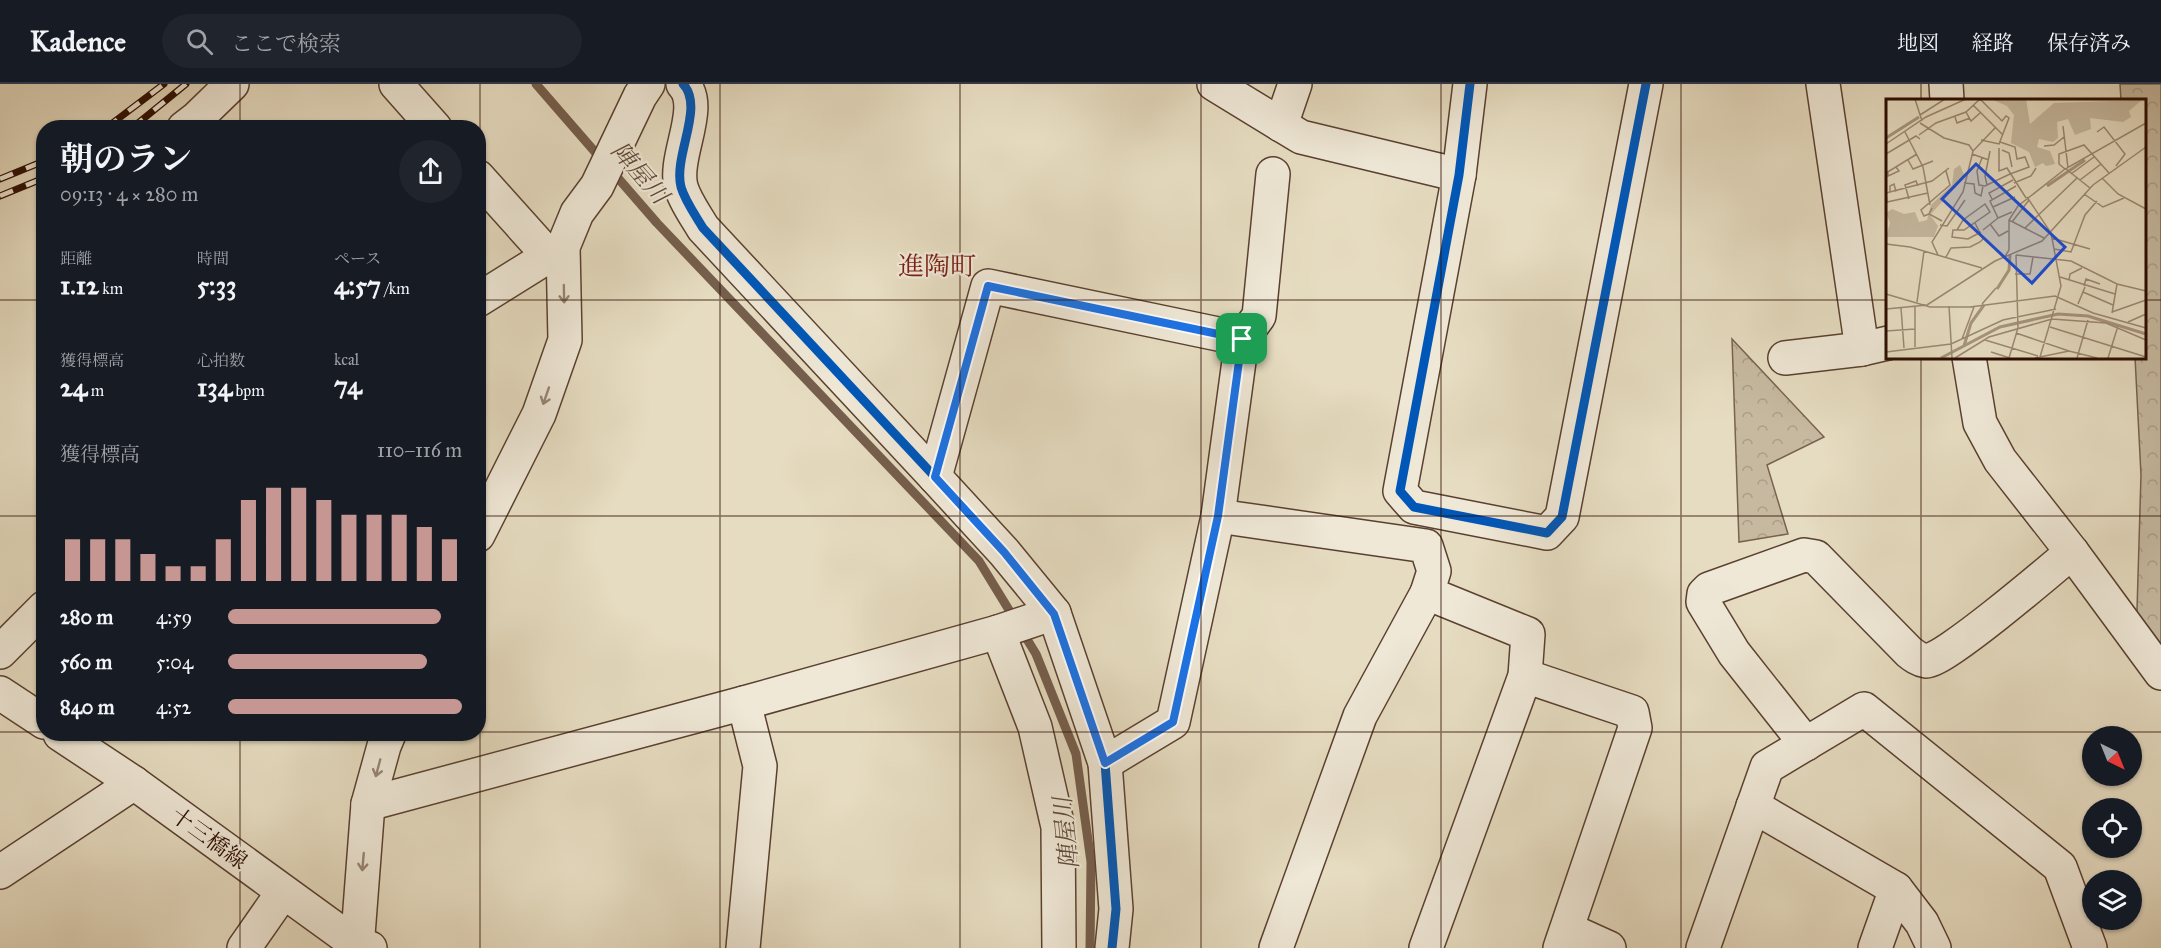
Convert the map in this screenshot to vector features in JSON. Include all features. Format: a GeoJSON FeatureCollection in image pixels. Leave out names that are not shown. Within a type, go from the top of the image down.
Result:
{"type":"FeatureCollection","features":[{"type":"Feature","properties":{"kind":"street"},"geometry":{"type":"LineString","coordinates":[[194,120],[232,84]]}},
{"type":"Feature","properties":{"kind":"street"},"geometry":{"type":"LineString","coordinates":[[396,84],[428,120]]}},
{"type":"Feature","properties":{"kind":"street"},"geometry":{"type":"LineString","coordinates":[[486,295],[555,251],[577,213],[597,186],[648,84]]}},
{"type":"Feature","properties":{"kind":"street"},"geometry":{"type":"LineString","coordinates":[[683,84],[688,90],[691,108],[680,161],[681,187],[703,228],[1004,552],[1048,615],[1105,763],[1116,909],[1112,948]]}},
{"type":"Feature","properties":{"kind":"street"},"geometry":{"type":"LineString","coordinates":[[1214,84],[1301,137],[1459,176]]}},
{"type":"Feature","properties":{"kind":"street"},"geometry":{"type":"LineString","coordinates":[[1281,125],[1295,84]]}},
{"type":"Feature","properties":{"kind":"street"},"geometry":{"type":"LineString","coordinates":[[1470,84],[1459,176],[1400,491],[1414,507],[1547,533],[1562,517],[1646,84]]}},
{"type":"Feature","properties":{"kind":"street"},"geometry":{"type":"LineString","coordinates":[[1785,358],[1875,346],[1823,84]]}},
{"type":"Feature","properties":{"kind":"street"},"geometry":{"type":"LineString","coordinates":[[1946,84],[1947,99]]}},
{"type":"Feature","properties":{"kind":"street"},"geometry":{"type":"LineString","coordinates":[[1105,763],[1173,722],[1218,516],[1242,339],[1259,316],[1273,174]]}},
{"type":"Feature","properties":{"kind":"street"},"geometry":{"type":"LineString","coordinates":[[486,185],[555,251],[565,340],[539,414],[486,518]]}},
{"type":"Feature","properties":{"kind":"street"},"geometry":{"type":"LineString","coordinates":[[935,477],[988,286],[1242,339]]}},
{"type":"Feature","properties":{"kind":"street"},"geometry":{"type":"LineString","coordinates":[[1969,358],[1980,423],[2000,460],[2072,552],[2161,673]]}},
{"type":"Feature","properties":{"kind":"street"},"geometry":{"type":"LineString","coordinates":[[1218,516],[1426,546],[1434,571],[1427,593],[1360,716],[1276,948]]}},
{"type":"Feature","properties":{"kind":"street"},"geometry":{"type":"LineString","coordinates":[[1806,744],[1734,653],[1703,602],[1704,594],[1709,589],[1804,555],[1816,557],[1909,652],[1927,661],[1978,629],[2072,552]]}},
{"type":"Feature","properties":{"kind":"street"},"geometry":{"type":"LineString","coordinates":[[1426,948],[1525,676],[1528,634],[1427,593]]}},
{"type":"Feature","properties":{"kind":"street"},"geometry":{"type":"LineString","coordinates":[[368,804],[744,703],[1048,615]]}},
{"type":"Feature","properties":{"kind":"street"},"geometry":{"type":"LineString","coordinates":[[0,652],[36,616]]}},
{"type":"Feature","properties":{"kind":"street"},"geometry":{"type":"LineString","coordinates":[[1002,630],[1035,727],[1058,827],[1059,948]]}},
{"type":"Feature","properties":{"kind":"street"},"geometry":{"type":"LineString","coordinates":[[1525,676],[1632,712],[1635,728],[1563,938],[1609,948]]}},
{"type":"Feature","properties":{"kind":"street"},"geometry":{"type":"LineString","coordinates":[[0,693],[36,717]]}},
{"type":"Feature","properties":{"kind":"street"},"geometry":{"type":"LineString","coordinates":[[743,948],[760,766],[744,703]]}},
{"type":"Feature","properties":{"kind":"street"},"geometry":{"type":"LineString","coordinates":[[1703,948],[1767,767],[1864,709],[2060,867],[2090,948]]}},
{"type":"Feature","properties":{"kind":"street","name":"十三橋線"},"geometry":{"type":"LineString","coordinates":[[71,741],[134,783],[361,947]]}},
{"type":"Feature","properties":{"kind":"street"},"geometry":{"type":"LineString","coordinates":[[361,947],[368,804],[386,741]]}},
{"type":"Feature","properties":{"kind":"street"},"geometry":{"type":"LineString","coordinates":[[0,872],[134,783]]}},
{"type":"Feature","properties":{"kind":"street"},"geometry":{"type":"LineString","coordinates":[[1753,806],[1896,889],[1922,924],[1935,948]]}},
{"type":"Feature","properties":{"kind":"street"},"geometry":{"type":"LineString","coordinates":[[1875,948],[1896,889]]}},
{"type":"Feature","properties":{"kind":"street"},"geometry":{"type":"LineString","coordinates":[[244,948],[283,892]]}},
{"type":"Feature","properties":{"kind":"green space"},"geometry":{"type":"Polygon","coordinates":[[[2120,84],[2161,84],[2161,660],[2136,644],[2141,475],[2135,358],[2146,358],[2146,99],[2121,99],[2120,84]]]}},
{"type":"Feature","properties":{"kind":"green space"},"geometry":{"type":"Polygon","coordinates":[[[1732,339],[1824,437],[1767,465],[1788,534],[1739,542],[1732,339]]]}},
{"type":"Feature","properties":{"kind":"waterway","name":"陣屋川"},"geometry":{"type":"LineString","coordinates":[[536,84],[602,160]]}},
{"type":"Feature","properties":{"kind":"waterway","name":"陣屋川"},"geometry":{"type":"LineString","coordinates":[[611,170],[657,223],[979,561],[1036,654],[1076,754],[1091,862],[1090,948]]}},
{"type":"Feature","properties":{"kind":"railway"},"geometry":{"type":"LineString","coordinates":[[117,120],[164,84]]}},
{"type":"Feature","properties":{"kind":"railway"},"geometry":{"type":"LineString","coordinates":[[142,120],[186,84]]}},
{"type":"Feature","properties":{"kind":"railway"},"geometry":{"type":"LineString","coordinates":[[0,179],[36,164]]}},
{"type":"Feature","properties":{"kind":"railway"},"geometry":{"type":"LineString","coordinates":[[0,196],[36,181]]}},
{"type":"Feature","properties":{"kind":"cycle path"},"geometry":{"type":"LineString","coordinates":[[683,84],[689,94],[691,105],[681,161],[681,187],[703,228],[1004,552],[1054,613],[1105,763],[1116,909],[1112,948]]}},
{"type":"Feature","properties":{"kind":"cycle path"},"geometry":{"type":"LineString","coordinates":[[1470,84],[1459,175],[1400,491],[1414,507],[1547,533],[1562,517],[1646,84]]}},
{"type":"Feature","properties":{"kind":"district","name":"進陶町"},"geometry":{"type":"Point","coordinates":[937,266]}},
{"type":"Feature","properties":{"kind":"route"},"geometry":{"type":"LineString","coordinates":[[988,286],[1242,339],[1218,516],[1173,722],[1105,763],[1054,614],[1004,552],[935,477],[988,286]]}}]}
